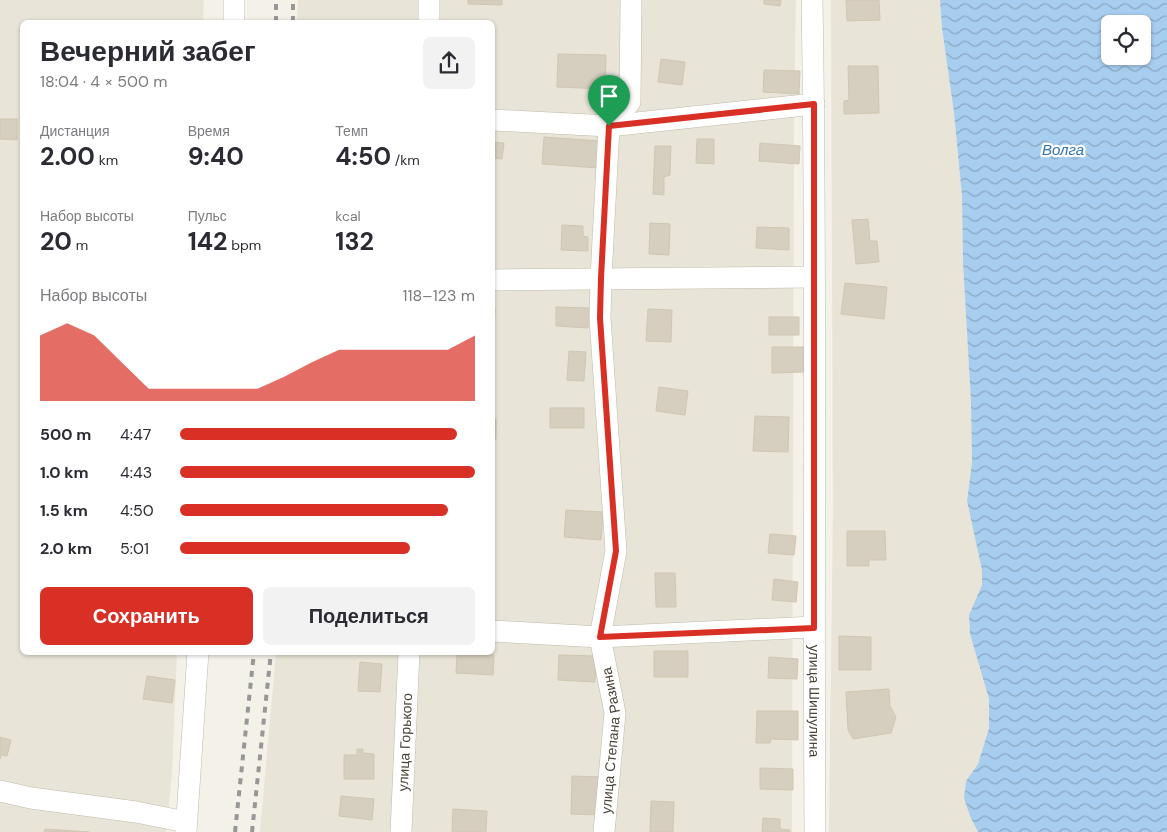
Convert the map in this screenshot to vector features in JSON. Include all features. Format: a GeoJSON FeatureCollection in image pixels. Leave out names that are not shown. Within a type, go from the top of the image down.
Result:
{"type":"FeatureCollection","features":[{"type":"Feature","properties":{"kind":"street"},"geometry":{"type":"LineString","coordinates":[[234,0],[234,20]]}},
{"type":"Feature","properties":{"kind":"street"},"geometry":{"type":"LineString","coordinates":[[429,0],[429,20]]}},
{"type":"Feature","properties":{"kind":"street"},"geometry":{"type":"LineString","coordinates":[[609,126],[630,102],[631,0]]}},
{"type":"Feature","properties":{"kind":"street","name":"улица Шишулина"},"geometry":{"type":"LineString","coordinates":[[812,0],[814,104],[815,832]]}},
{"type":"Feature","properties":{"kind":"street"},"geometry":{"type":"LineString","coordinates":[[495,120],[609,126],[814,104]]}},
{"type":"Feature","properties":{"kind":"street","name":"улица Степана Разина"},"geometry":{"type":"LineString","coordinates":[[604,832],[614,713],[600,637],[616,551],[600,318],[609,126]]}},
{"type":"Feature","properties":{"kind":"street"},"geometry":{"type":"LineString","coordinates":[[495,280],[814,277]]}},
{"type":"Feature","properties":{"kind":"street"},"geometry":{"type":"LineString","coordinates":[[495,631],[600,637],[814,628]]}},
{"type":"Feature","properties":{"kind":"street"},"geometry":{"type":"LineString","coordinates":[[0,791],[31,798],[136,812],[186,827],[198,655]]}},
{"type":"Feature","properties":{"kind":"street","name":"улица Горького"},"geometry":{"type":"LineString","coordinates":[[401,832],[410,655]]}},
{"type":"Feature","properties":{"kind":"shaded area"},"geometry":{"type":"Polygon","coordinates":[[[0,0],[204,0],[203,20],[20,20],[20,655],[177,655],[172,774],[166,832],[0,832],[0,0]]]}},
{"type":"Feature","properties":{"kind":"shaded area"},"geometry":{"type":"Polygon","coordinates":[[[298,0],[796,0],[792,832],[260,832],[276,655],[495,655],[495,20],[297,20],[298,0]]]}},
{"type":"Feature","properties":{"kind":"shaded area"},"geometry":{"type":"Polygon","coordinates":[[[831,0],[940,0],[962,196],[963,263],[971,401],[972,463],[967,501],[982,570],[982,585],[969,615],[970,634],[989,699],[989,728],[978,764],[966,781],[970,816],[978,832],[829,832],[833,512],[831,0]]]}},
{"type":"Feature","properties":{"kind":"water","name":"Волга"},"geometry":{"type":"Polygon","coordinates":[[[940,0],[1167,0],[1167,832],[978,832],[964,798],[966,781],[978,764],[989,728],[989,699],[970,634],[969,615],[982,585],[982,570],[967,501],[972,463],[971,402],[963,263],[962,196],[940,0]]]}},
{"type":"Feature","properties":{"kind":"building"},"geometry":{"type":"Polygon","coordinates":[[[468,0],[502,0],[502,5],[468,4],[468,0]]]}},
{"type":"Feature","properties":{"kind":"building"},"geometry":{"type":"Polygon","coordinates":[[[764,0],[781,0],[780,6],[764,4],[764,0]]]}},
{"type":"Feature","properties":{"kind":"building"},"geometry":{"type":"Polygon","coordinates":[[[846,0],[879,0],[880,20],[847,21],[846,0]]]}},
{"type":"Feature","properties":{"kind":"building"},"geometry":{"type":"Polygon","coordinates":[[[558,54],[606,55],[605,89],[557,87],[558,54]]]}},
{"type":"Feature","properties":{"kind":"building"},"geometry":{"type":"Polygon","coordinates":[[[661,59],[685,62],[682,85],[658,82],[661,59]]]}},
{"type":"Feature","properties":{"kind":"building"},"geometry":{"type":"Polygon","coordinates":[[[848,66],[878,66],[879,113],[844,114],[844,101],[849,100],[848,66]]]}},
{"type":"Feature","properties":{"kind":"building"},"geometry":{"type":"Polygon","coordinates":[[[764,70],[800,71],[799,94],[763,92],[764,70]]]}},
{"type":"Feature","properties":{"kind":"building"},"geometry":{"type":"Polygon","coordinates":[[[0,119],[17,119],[17,140],[0,139],[0,119]]]}},
{"type":"Feature","properties":{"kind":"building"},"geometry":{"type":"Polygon","coordinates":[[[544,137],[601,141],[599,168],[542,164],[544,137]]]}},
{"type":"Feature","properties":{"kind":"building"},"geometry":{"type":"Polygon","coordinates":[[[697,139],[714,139],[714,164],[696,163],[697,139]]]}},
{"type":"Feature","properties":{"kind":"building"},"geometry":{"type":"Polygon","coordinates":[[[495,142],[504,143],[502,159],[495,158],[495,142]]]}},
{"type":"Feature","properties":{"kind":"building"},"geometry":{"type":"Polygon","coordinates":[[[760,143],[800,146],[799,164],[759,161],[760,143]]]}},
{"type":"Feature","properties":{"kind":"building"},"geometry":{"type":"Polygon","coordinates":[[[655,146],[671,146],[670,175],[664,177],[664,195],[653,194],[655,146]]]}},
{"type":"Feature","properties":{"kind":"building"},"geometry":{"type":"Polygon","coordinates":[[[868,219],[870,241],[877,241],[879,262],[856,264],[852,220],[868,219]]]}},
{"type":"Feature","properties":{"kind":"building"},"geometry":{"type":"Polygon","coordinates":[[[650,223],[670,224],[669,255],[649,254],[650,223]]]}},
{"type":"Feature","properties":{"kind":"building"},"geometry":{"type":"Polygon","coordinates":[[[562,225],[583,226],[583,236],[588,237],[588,251],[561,250],[562,225]]]}},
{"type":"Feature","properties":{"kind":"building"},"geometry":{"type":"Polygon","coordinates":[[[757,227],[789,228],[789,250],[756,248],[757,227]]]}},
{"type":"Feature","properties":{"kind":"building"},"geometry":{"type":"Polygon","coordinates":[[[845,283],[887,287],[884,319],[841,314],[845,283]]]}},
{"type":"Feature","properties":{"kind":"building"},"geometry":{"type":"Polygon","coordinates":[[[556,307],[589,308],[588,328],[556,326],[556,307]]]}},
{"type":"Feature","properties":{"kind":"building"},"geometry":{"type":"Polygon","coordinates":[[[648,309],[672,310],[671,342],[646,341],[648,309]]]}},
{"type":"Feature","properties":{"kind":"building"},"geometry":{"type":"Polygon","coordinates":[[[769,317],[799,317],[799,335],[769,335],[769,317]]]}},
{"type":"Feature","properties":{"kind":"building"},"geometry":{"type":"Polygon","coordinates":[[[772,347],[804,347],[804,372],[772,373],[772,347]]]}},
{"type":"Feature","properties":{"kind":"building"},"geometry":{"type":"Polygon","coordinates":[[[569,351],[586,352],[584,381],[567,380],[569,351]]]}},
{"type":"Feature","properties":{"kind":"building"},"geometry":{"type":"Polygon","coordinates":[[[659,387],[688,391],[685,415],[656,411],[659,387]]]}},
{"type":"Feature","properties":{"kind":"building"},"geometry":{"type":"Polygon","coordinates":[[[550,408],[584,408],[584,428],[550,428],[550,408]]]}},
{"type":"Feature","properties":{"kind":"building"},"geometry":{"type":"Polygon","coordinates":[[[755,416],[789,417],[788,452],[753,451],[755,416]]]}},
{"type":"Feature","properties":{"kind":"building"},"geometry":{"type":"Polygon","coordinates":[[[495,419],[496,419],[495,439],[495,419]]]}},
{"type":"Feature","properties":{"kind":"building"},"geometry":{"type":"Polygon","coordinates":[[[566,510],[603,512],[601,540],[564,537],[566,510]]]}},
{"type":"Feature","properties":{"kind":"building"},"geometry":{"type":"Polygon","coordinates":[[[847,531],[885,531],[886,560],[869,560],[869,566],[847,566],[847,531]]]}},
{"type":"Feature","properties":{"kind":"building"},"geometry":{"type":"Polygon","coordinates":[[[770,534],[796,536],[794,555],[768,553],[770,534]]]}},
{"type":"Feature","properties":{"kind":"building"},"geometry":{"type":"Polygon","coordinates":[[[655,573],[675,573],[676,607],[656,607],[655,573]]]}},
{"type":"Feature","properties":{"kind":"building"},"geometry":{"type":"Polygon","coordinates":[[[774,579],[798,582],[796,602],[772,600],[774,579]]]}},
{"type":"Feature","properties":{"kind":"building"},"geometry":{"type":"Polygon","coordinates":[[[839,636],[871,637],[871,670],[839,670],[839,636]]]}},
{"type":"Feature","properties":{"kind":"building"},"geometry":{"type":"Polygon","coordinates":[[[654,651],[688,651],[688,677],[654,677],[654,651]]]}},
{"type":"Feature","properties":{"kind":"building"},"geometry":{"type":"Polygon","coordinates":[[[457,655],[494,655],[493,675],[456,673],[457,655]]]}},
{"type":"Feature","properties":{"kind":"building"},"geometry":{"type":"Polygon","coordinates":[[[559,655],[596,656],[595,682],[558,680],[559,655]]]}},
{"type":"Feature","properties":{"kind":"building"},"geometry":{"type":"Polygon","coordinates":[[[769,657],[798,659],[797,679],[768,678],[769,657]]]}},
{"type":"Feature","properties":{"kind":"building"},"geometry":{"type":"Polygon","coordinates":[[[360,662],[382,664],[380,692],[358,691],[360,662]]]}},
{"type":"Feature","properties":{"kind":"building"},"geometry":{"type":"Polygon","coordinates":[[[147,676],[175,680],[172,703],[143,699],[147,676]]]}},
{"type":"Feature","properties":{"kind":"building"},"geometry":{"type":"Polygon","coordinates":[[[889,689],[890,706],[896,717],[891,733],[853,739],[848,730],[846,692],[889,689]]]}},
{"type":"Feature","properties":{"kind":"building"},"geometry":{"type":"Polygon","coordinates":[[[757,711],[798,711],[798,740],[771,739],[770,743],[756,743],[757,711]]]}},
{"type":"Feature","properties":{"kind":"building"},"geometry":{"type":"Polygon","coordinates":[[[0,737],[11,740],[7,756],[1,755],[0,759],[0,737]]]}},
{"type":"Feature","properties":{"kind":"building"},"geometry":{"type":"Polygon","coordinates":[[[357,749],[363,749],[363,753],[374,754],[374,779],[344,779],[344,755],[357,755],[357,749]]]}},
{"type":"Feature","properties":{"kind":"building"},"geometry":{"type":"Polygon","coordinates":[[[760,768],[793,769],[793,790],[760,789],[760,768]]]}},
{"type":"Feature","properties":{"kind":"building"},"geometry":{"type":"Polygon","coordinates":[[[572,776],[603,777],[601,815],[571,814],[572,776]]]}},
{"type":"Feature","properties":{"kind":"building"},"geometry":{"type":"Polygon","coordinates":[[[341,796],[374,799],[372,820],[339,816],[341,796]]]}},
{"type":"Feature","properties":{"kind":"building"},"geometry":{"type":"Polygon","coordinates":[[[651,801],[674,802],[673,832],[650,832],[651,801]]]}},
{"type":"Feature","properties":{"kind":"building"},"geometry":{"type":"Polygon","coordinates":[[[453,809],[487,811],[486,832],[452,832],[453,809]]]}},
{"type":"Feature","properties":{"kind":"building"},"geometry":{"type":"Polygon","coordinates":[[[763,818],[780,819],[780,829],[790,830],[790,832],[762,832],[763,818]]]}},
{"type":"Feature","properties":{"kind":"building"},"geometry":{"type":"Polygon","coordinates":[[[45,829],[89,832],[44,832],[45,829]]]}},
{"type":"Feature","properties":{"kind":"railway"},"geometry":{"type":"LineString","coordinates":[[276,0],[276,20]]}},
{"type":"Feature","properties":{"kind":"railway"},"geometry":{"type":"LineString","coordinates":[[293,0],[293,20]]}},
{"type":"Feature","properties":{"kind":"railway"},"geometry":{"type":"LineString","coordinates":[[235,832],[254,655]]}},
{"type":"Feature","properties":{"kind":"railway"},"geometry":{"type":"LineString","coordinates":[[252,832],[271,655]]}},
{"type":"Feature","properties":{"kind":"route"},"geometry":{"type":"LineString","coordinates":[[814,104],[814,628],[600,637],[616,551],[600,318],[609,126],[814,104]]}}]}
